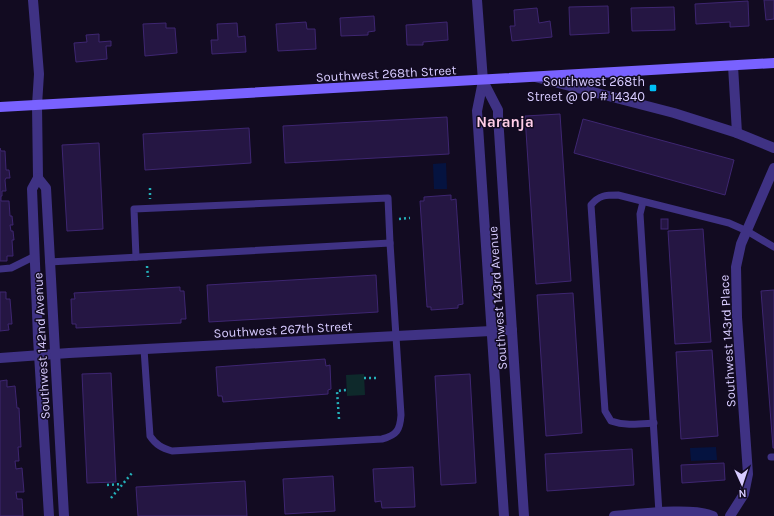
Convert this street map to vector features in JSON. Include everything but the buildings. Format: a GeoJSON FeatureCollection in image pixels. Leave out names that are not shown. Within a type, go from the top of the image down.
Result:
{"type":"FeatureCollection","features":[{"type":"Feature","properties":{"kind":"main road","name":"Southwest 268th Street"},"geometry":{"type":"LineString","coordinates":[[0,107],[483,81],[774,63]]}},
{"type":"Feature","properties":{"kind":"street","name":"Southwest 142nd Avenue"},"geometry":{"type":"LineString","coordinates":[[33,0],[39,74],[37,105],[38,178],[32,189],[39,355],[49,516]]}},
{"type":"Feature","properties":{"kind":"street","name":"Southwest 143rd Avenue"},"geometry":{"type":"LineString","coordinates":[[477,0],[483,81],[477,111],[504,516]]}},
{"type":"Feature","properties":{"kind":"street"},"geometry":{"type":"LineString","coordinates":[[733,66],[737,133]]}},
{"type":"Feature","properties":{"kind":"street"},"geometry":{"type":"LineString","coordinates":[[535,77],[674,113],[737,133],[774,148]]}},
{"type":"Feature","properties":{"kind":"street","name":"Southwest 143rd Avenue"},"geometry":{"type":"LineString","coordinates":[[483,81],[498,110],[524,516]]}},
{"type":"Feature","properties":{"kind":"street","name":"Southwest 143rd Place"},"geometry":{"type":"LineString","coordinates":[[730,516],[744,494],[748,474],[735,281],[738,253],[774,168]]}},
{"type":"Feature","properties":{"kind":"street","name":"Southwest 142nd Avenue"},"geometry":{"type":"LineString","coordinates":[[38,178],[46,188],[64,516]]}},
{"type":"Feature","properties":{"kind":"street","name":"Southwest 267th Street"},"geometry":{"type":"LineString","coordinates":[[0,358],[512,330]]}},
{"type":"Feature","properties":{"kind":"street"},"geometry":{"type":"LineString","coordinates":[[614,516],[659,513],[707,513],[713,516]]}},
{"type":"Feature","properties":{"kind":"lane"},"geometry":{"type":"LineString","coordinates":[[654,423],[636,425],[620,424],[611,421],[605,411],[591,205],[596,198],[605,195],[618,195],[729,223],[774,246]]}},
{"type":"Feature","properties":{"kind":"lane"},"geometry":{"type":"LineString","coordinates":[[136,257],[134,209],[388,198],[400,424],[392,437],[382,439],[172,451],[163,449],[155,443],[150,436],[144,349]]}},
{"type":"Feature","properties":{"kind":"lane"},"geometry":{"type":"LineString","coordinates":[[643,202],[640,214],[659,513]]}},
{"type":"Feature","properties":{"kind":"lane"},"geometry":{"type":"LineString","coordinates":[[50,262],[390,243]]}},
{"type":"Feature","properties":{"kind":"lane"},"geometry":{"type":"LineString","coordinates":[[0,269],[11,268],[35,256]]}},
{"type":"Feature","properties":{"kind":"path"},"geometry":{"type":"LineString","coordinates":[[150,188],[150,202]]}},
{"type":"Feature","properties":{"kind":"path"},"geometry":{"type":"LineString","coordinates":[[396,219],[410,218]]}},
{"type":"Feature","properties":{"kind":"path"},"geometry":{"type":"LineString","coordinates":[[146,263],[148,277]]}},
{"type":"Feature","properties":{"kind":"path"},"geometry":{"type":"LineString","coordinates":[[364,378],[377,378]]}},
{"type":"Feature","properties":{"kind":"path"},"geometry":{"type":"LineString","coordinates":[[339,419],[338,391],[347,390]]}},
{"type":"Feature","properties":{"kind":"path"},"geometry":{"type":"LineString","coordinates":[[111,498],[132,473]]}},
{"type":"Feature","properties":{"kind":"path"},"geometry":{"type":"LineString","coordinates":[[107,485],[123,484]]}},
{"type":"Feature","properties":{"kind":"green space"},"geometry":{"type":"Polygon","coordinates":[[[364,374],[365,395],[347,396],[346,375],[364,374]]]}},
{"type":"Feature","properties":{"kind":"shaded area"},"geometry":{"type":"Polygon","coordinates":[[[446,163],[447,189],[434,189],[433,164],[446,163]]]}},
{"type":"Feature","properties":{"kind":"shaded area"},"geometry":{"type":"Polygon","coordinates":[[[716,447],[717,460],[691,461],[690,448],[716,447]]]}},
{"type":"Feature","properties":{"kind":"place","name":"Southwest 268th Street @ OP # 14340"},"geometry":{"type":"Point","coordinates":[653,88]}},
{"type":"Feature","properties":{"kind":"district","name":"Naranja"},"geometry":{"type":"Point","coordinates":[505,122]}}]}
